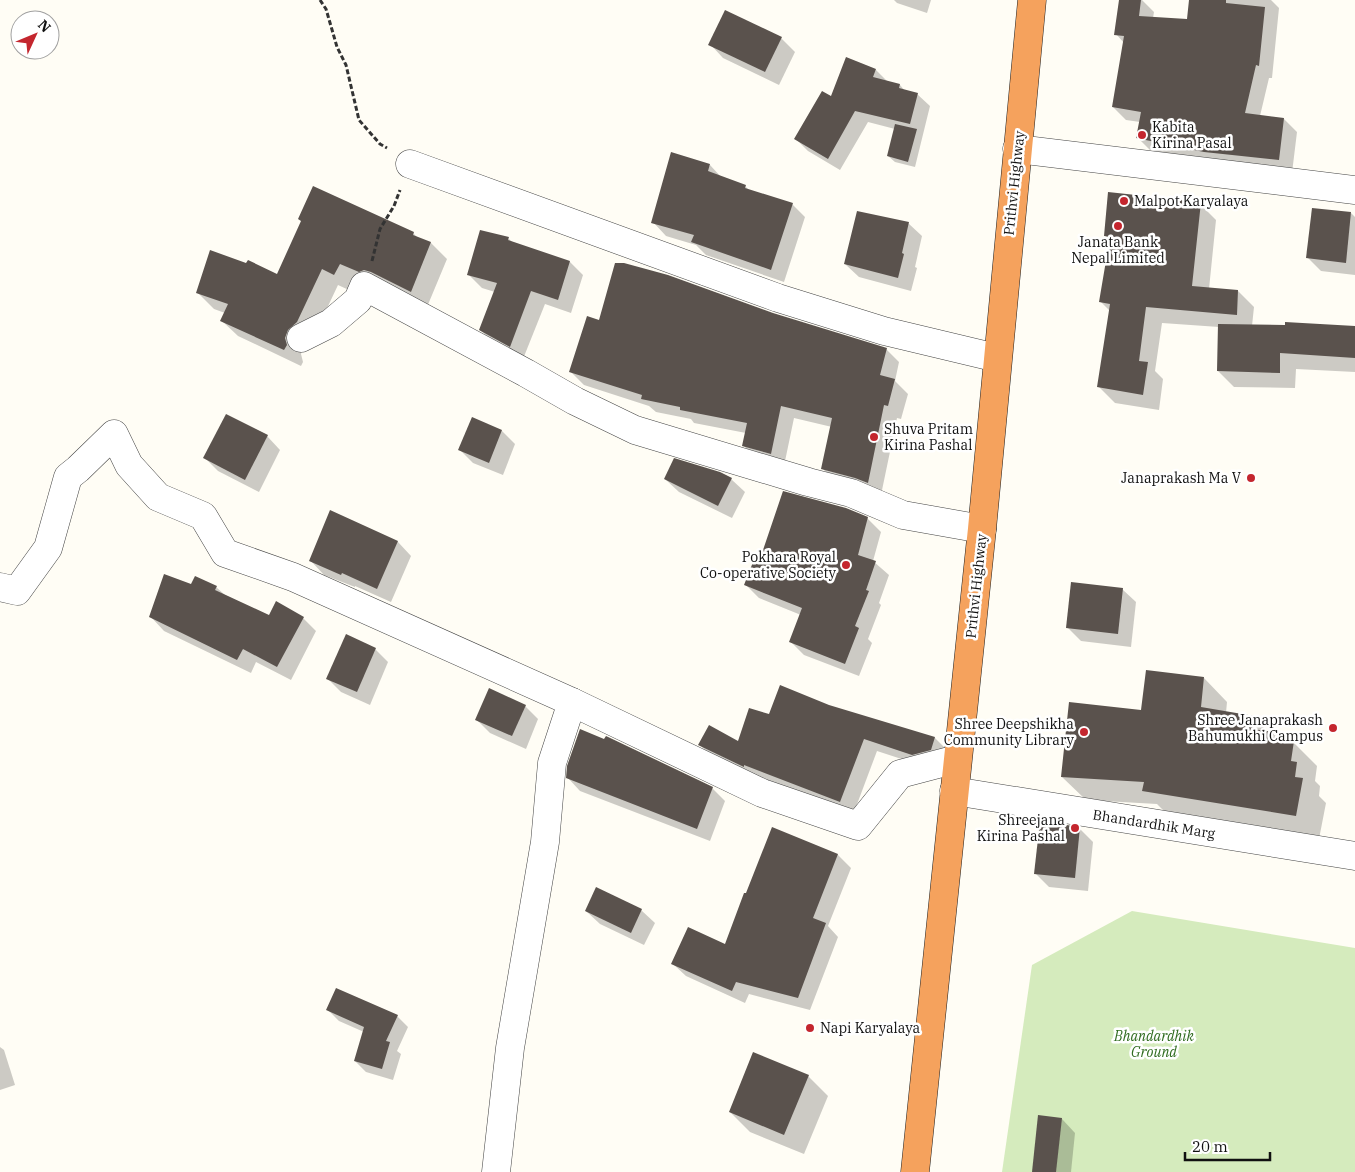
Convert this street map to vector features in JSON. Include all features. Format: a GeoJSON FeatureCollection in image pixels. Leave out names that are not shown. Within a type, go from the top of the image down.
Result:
{"type":"FeatureCollection","features":[{"type":"Feature","properties":{"kind":"highway","name":"Prithvi Highway"},"geometry":{"type":"LineString","coordinates":[[915,1172],[982,530],[1032,0]]}},
{"type":"Feature","properties":{"kind":"street"},"geometry":{"type":"LineString","coordinates":[[1017,149],[1355,190]]}},
{"type":"Feature","properties":{"kind":"street"},"geometry":{"type":"LineString","coordinates":[[410,164],[778,298],[884,331],[998,358]]}},
{"type":"Feature","properties":{"kind":"street"},"geometry":{"type":"LineString","coordinates":[[300,338],[331,323],[358,300],[364,286],[575,401],[635,430],[851,493],[903,515],[982,530]]}},
{"type":"Feature","properties":{"kind":"street"},"geometry":{"type":"LineString","coordinates":[[0,587],[16,591],[48,548],[68,477],[114,434],[129,465],[158,497],[203,516],[225,553],[293,577],[572,702],[762,793],[858,826],[900,774],[957,760]]}},
{"type":"Feature","properties":{"kind":"street"},"geometry":{"type":"LineString","coordinates":[[496,1172],[510,1048],[545,842],[552,763],[572,702]]}},
{"type":"Feature","properties":{"kind":"street","name":"Bhandardhik Marg"},"geometry":{"type":"LineString","coordinates":[[954,791],[1355,856]]}},
{"type":"Feature","properties":{"kind":"path"},"geometry":{"type":"LineString","coordinates":[[320,0],[326,9],[337,47],[346,65],[359,120],[380,144],[410,164],[394,206],[380,229],[364,286]]}},
{"type":"Feature","properties":{"kind":"green space","name":"Bhandardhik Ground"},"geometry":{"type":"Polygon","coordinates":[[[1132,911],[1355,948],[1355,1172],[1002,1172],[1032,965],[1132,911]]]}},
{"type":"Feature","properties":{"kind":"building"},"geometry":{"type":"Polygon","coordinates":[[[1119,0],[1141,0],[1139,16],[1187,19],[1189,0],[1226,0],[1226,3],[1265,7],[1259,66],[1256,65],[1245,113],[1284,118],[1279,160],[1204,152],[1136,138],[1141,112],[1112,107],[1124,36],[1114,35],[1119,0]]]}},
{"type":"Feature","properties":{"kind":"building"},"geometry":{"type":"Polygon","coordinates":[[[725,10],[782,37],[765,72],[708,45],[725,10]]]}},
{"type":"Feature","properties":{"kind":"building"},"geometry":{"type":"Polygon","coordinates":[[[846,57],[876,69],[873,77],[900,84],[899,88],[918,93],[910,124],[855,111],[828,159],[794,139],[822,91],[831,96],[846,57]]]}},
{"type":"Feature","properties":{"kind":"building"},"geometry":{"type":"Polygon","coordinates":[[[895,124],[917,129],[908,162],[887,156],[895,124]]]}},
{"type":"Feature","properties":{"kind":"building"},"geometry":{"type":"Polygon","coordinates":[[[671,152],[710,164],[708,171],[746,185],[745,188],[793,203],[771,270],[691,242],[694,235],[651,223],[671,152]]]}},
{"type":"Feature","properties":{"kind":"building"},"geometry":{"type":"Polygon","coordinates":[[[313,186],[414,232],[413,235],[431,242],[411,292],[364,270],[359,272],[340,264],[334,275],[322,269],[297,322],[288,330],[285,338],[287,345],[284,350],[220,321],[228,304],[196,293],[210,250],[246,263],[248,260],[277,274],[301,221],[298,219],[313,186]]]}},
{"type":"Feature","properties":{"kind":"building"},"geometry":{"type":"Polygon","coordinates":[[[1108,192],[1201,202],[1192,286],[1238,290],[1237,315],[1146,307],[1139,361],[1148,362],[1143,395],[1097,387],[1110,304],[1099,302],[1110,237],[1104,236],[1108,192]]]}},
{"type":"Feature","properties":{"kind":"building"},"geometry":{"type":"Polygon","coordinates":[[[1312,208],[1351,212],[1346,263],[1306,258],[1312,208]]]}},
{"type":"Feature","properties":{"kind":"building"},"geometry":{"type":"Polygon","coordinates":[[[857,211],[909,222],[898,278],[844,264],[857,211]]]}},
{"type":"Feature","properties":{"kind":"building"},"geometry":{"type":"Polygon","coordinates":[[[480,230],[509,237],[508,240],[570,261],[558,300],[531,291],[510,347],[479,330],[497,283],[467,275],[480,230]]]}},
{"type":"Feature","properties":{"kind":"building"},"geometry":{"type":"Polygon","coordinates":[[[615,263],[624,263],[668,275],[773,313],[887,348],[880,375],[895,379],[888,406],[884,405],[868,483],[821,469],[832,418],[781,406],[771,454],[742,446],[747,423],[680,410],[680,407],[641,399],[642,395],[569,372],[587,316],[599,320],[615,263]]]}},
{"type":"Feature","properties":{"kind":"building"},"geometry":{"type":"Polygon","coordinates":[[[1285,322],[1355,326],[1355,358],[1280,353],[1280,373],[1217,371],[1218,324],[1285,325],[1285,322]]]}},
{"type":"Feature","properties":{"kind":"building"},"geometry":{"type":"Polygon","coordinates":[[[226,414],[268,435],[245,480],[203,458],[226,414]]]}},
{"type":"Feature","properties":{"kind":"building"},"geometry":{"type":"Polygon","coordinates":[[[472,417],[502,430],[489,463],[458,450],[472,417]]]}},
{"type":"Feature","properties":{"kind":"building"},"geometry":{"type":"Polygon","coordinates":[[[674,458],[720,472],[732,478],[718,506],[664,479],[674,458]]]}},
{"type":"Feature","properties":{"kind":"building"},"geometry":{"type":"Polygon","coordinates":[[[783,491],[846,508],[868,517],[858,555],[876,561],[866,590],[869,591],[855,626],[859,628],[845,664],[789,642],[802,608],[744,585],[755,557],[760,559],[783,491]]]}},
{"type":"Feature","properties":{"kind":"building"},"geometry":{"type":"Polygon","coordinates":[[[330,510],[398,541],[377,589],[309,561],[330,510]]]}},
{"type":"Feature","properties":{"kind":"building"},"geometry":{"type":"Polygon","coordinates":[[[164,574],[191,584],[195,576],[217,586],[215,590],[269,615],[276,601],[304,617],[277,667],[243,649],[237,660],[149,617],[164,574]]]}},
{"type":"Feature","properties":{"kind":"building"},"geometry":{"type":"Polygon","coordinates":[[[1071,582],[1123,588],[1118,634],[1066,628],[1071,582]]]}},
{"type":"Feature","properties":{"kind":"building"},"geometry":{"type":"Polygon","coordinates":[[[346,634],[376,648],[357,692],[326,679],[346,634]]]}},
{"type":"Feature","properties":{"kind":"building"},"geometry":{"type":"Polygon","coordinates":[[[1146,670],[1204,677],[1201,707],[1254,716],[1252,729],[1274,732],[1273,737],[1294,741],[1291,761],[1297,762],[1295,777],[1303,778],[1296,816],[1142,791],[1144,782],[1061,777],[1069,702],[1141,710],[1146,670]]]}},
{"type":"Feature","properties":{"kind":"building"},"geometry":{"type":"Polygon","coordinates":[[[780,685],[829,705],[935,737],[931,750],[912,755],[864,739],[840,802],[744,765],[744,767],[698,745],[709,725],[738,741],[749,708],[769,714],[780,685]]]}},
{"type":"Feature","properties":{"kind":"building"},"geometry":{"type":"Polygon","coordinates":[[[489,688],[526,705],[512,736],[475,720],[489,688]]]}},
{"type":"Feature","properties":{"kind":"building"},"geometry":{"type":"Polygon","coordinates":[[[580,729],[604,739],[606,736],[713,787],[697,829],[566,778],[567,766],[580,729]]]}},
{"type":"Feature","properties":{"kind":"building"},"geometry":{"type":"Polygon","coordinates":[[[1040,821],[1080,827],[1075,878],[1034,874],[1040,821]]]}},
{"type":"Feature","properties":{"kind":"building"},"geometry":{"type":"Polygon","coordinates":[[[772,827],[838,854],[813,918],[826,923],[798,998],[736,982],[732,991],[671,964],[688,927],[725,944],[772,827]]]}},
{"type":"Feature","properties":{"kind":"building"},"geometry":{"type":"Polygon","coordinates":[[[596,887],[642,909],[631,933],[585,911],[596,887]]]}},
{"type":"Feature","properties":{"kind":"building"},"geometry":{"type":"Polygon","coordinates":[[[336,988],[398,1015],[386,1041],[390,1042],[382,1069],[354,1061],[364,1027],[326,1010],[336,988]]]}},
{"type":"Feature","properties":{"kind":"building"},"geometry":{"type":"Polygon","coordinates":[[[753,1052],[809,1075],[784,1135],[729,1112],[753,1052]]]}},
{"type":"Feature","properties":{"kind":"building"},"geometry":{"type":"Polygon","coordinates":[[[1038,1115],[1062,1118],[1056,1172],[1032,1172],[1038,1115]]]}},
{"type":"Feature","properties":{"kind":"place","name":"Kabita Kirina Pasal"},"geometry":{"type":"Point","coordinates":[1142,135]}},
{"type":"Feature","properties":{"kind":"place","name":"Malpot Karyalaya"},"geometry":{"type":"Point","coordinates":[1124,201]}},
{"type":"Feature","properties":{"kind":"place","name":"Janata Bank Nepal Limited"},"geometry":{"type":"Point","coordinates":[1118,226]}},
{"type":"Feature","properties":{"kind":"place","name":"Shuva Pritam Kirina Pashal"},"geometry":{"type":"Point","coordinates":[874,437]}},
{"type":"Feature","properties":{"kind":"place","name":"Janaprakash Ma V"},"geometry":{"type":"Point","coordinates":[1251,478]}},
{"type":"Feature","properties":{"kind":"place","name":"Pokhara Royal Co-operative Society"},"geometry":{"type":"Point","coordinates":[846,565]}},
{"type":"Feature","properties":{"kind":"place","name":"Shree Janaprakash Bahumukhi Campus"},"geometry":{"type":"Point","coordinates":[1333,728]}},
{"type":"Feature","properties":{"kind":"place","name":"Shree Deepshikha Community Library"},"geometry":{"type":"Point","coordinates":[1084,732]}},
{"type":"Feature","properties":{"kind":"place","name":"Shreejana Kirina Pashal"},"geometry":{"type":"Point","coordinates":[1075,828]}},
{"type":"Feature","properties":{"kind":"place","name":"Napi Karyalaya"},"geometry":{"type":"Point","coordinates":[810,1028]}}]}
